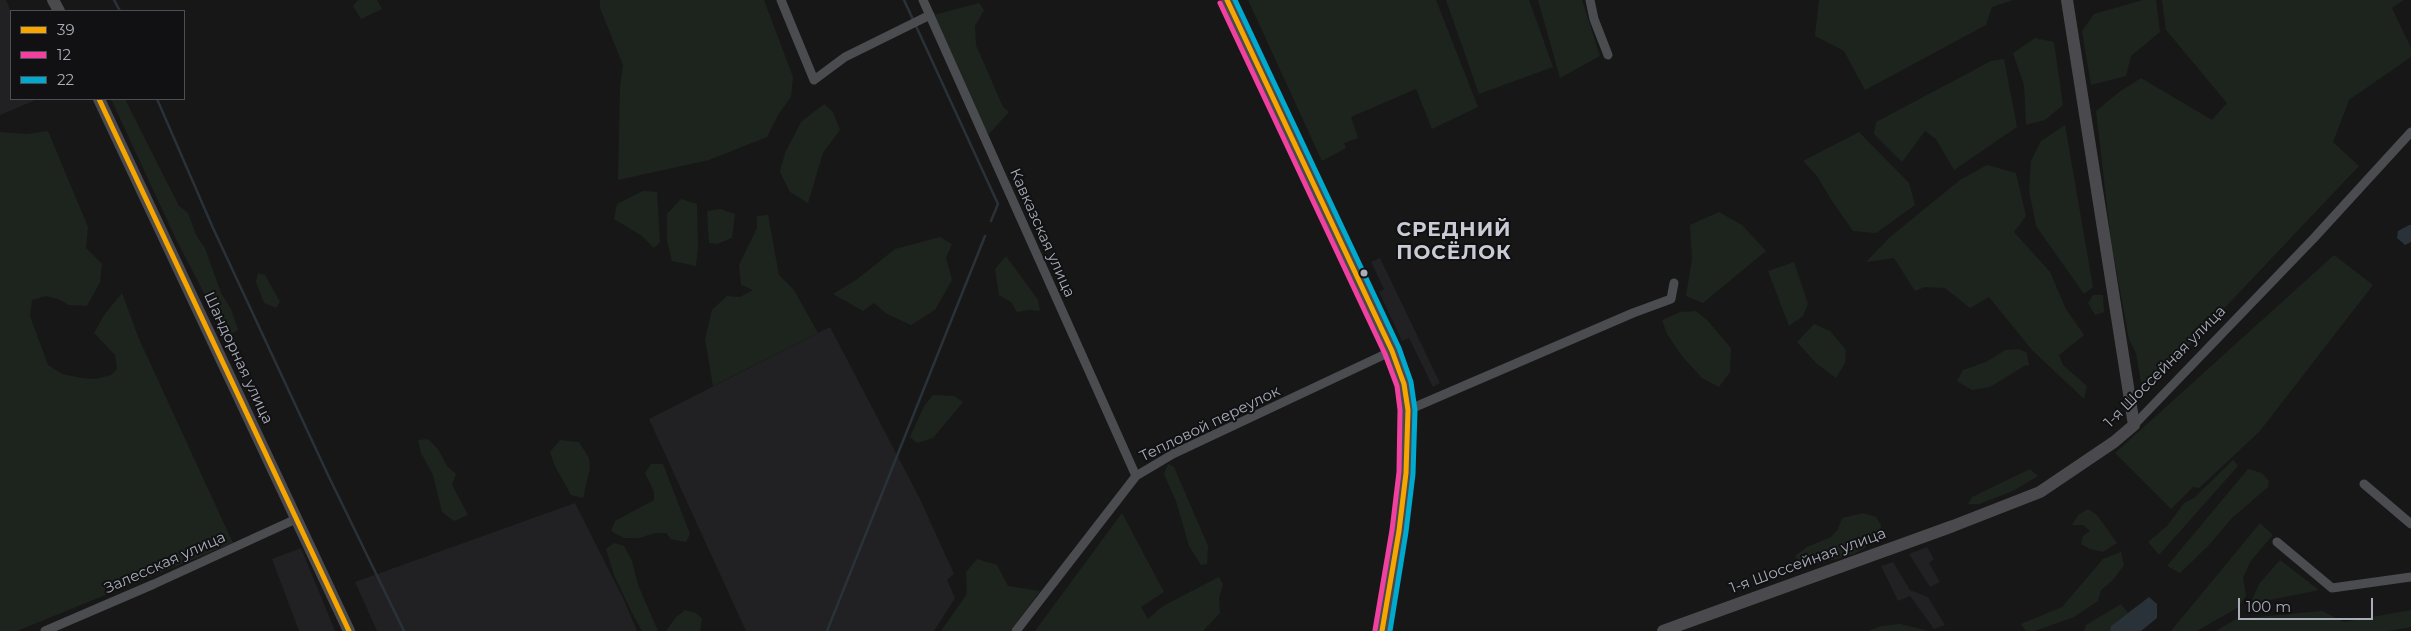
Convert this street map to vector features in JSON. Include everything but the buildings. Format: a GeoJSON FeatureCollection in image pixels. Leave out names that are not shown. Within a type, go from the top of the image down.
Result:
{"type":"FeatureCollection","features":[{"type":"Feature","properties":{"kind":"street"},"geometry":{"type":"LineString","coordinates":[[781,0],[814,80],[845,56],[926,17]]}},
{"type":"Feature","properties":{"kind":"street","name":"Кавказская улица"},"geometry":{"type":"LineString","coordinates":[[923,0],[926,17],[1136,476]]}},
{"type":"Feature","properties":{"kind":"street"},"geometry":{"type":"LineString","coordinates":[[1227,0],[1392,351],[1404,384],[1408,410],[1408,440],[1401,514],[1382,631]]}},
{"type":"Feature","properties":{"kind":"street"},"geometry":{"type":"LineString","coordinates":[[1590,0],[1594,19],[1608,55]]}},
{"type":"Feature","properties":{"kind":"street"},"geometry":{"type":"LineString","coordinates":[[2067,0],[2134,425]]}},
{"type":"Feature","properties":{"kind":"street","name":"Шандорная улица"},"geometry":{"type":"LineString","coordinates":[[99,100],[349,631]]}},
{"type":"Feature","properties":{"kind":"street","name":"1-я Шоссейная улица"},"geometry":{"type":"LineString","coordinates":[[1663,631],[1953,526],[2040,492],[2114,442],[2134,425],[2314,238],[2411,132]]}},
{"type":"Feature","properties":{"kind":"street"},"geometry":{"type":"LineString","coordinates":[[1408,410],[1633,313],[1670,299],[1674,283]]}},
{"type":"Feature","properties":{"kind":"street","name":"Тепловой переулок"},"geometry":{"type":"LineString","coordinates":[[1016,631],[1136,476],[1173,454],[1392,351]]}},
{"type":"Feature","properties":{"kind":"street"},"geometry":{"type":"LineString","coordinates":[[2364,484],[2411,524]]}},
{"type":"Feature","properties":{"kind":"street","name":"Залесская улица"},"geometry":{"type":"LineString","coordinates":[[45,631],[296,519]]}},
{"type":"Feature","properties":{"kind":"street"},"geometry":{"type":"LineString","coordinates":[[2277,542],[2332,588],[2411,577]]}},
{"type":"Feature","properties":{"kind":"shaded area"},"geometry":{"type":"Polygon","coordinates":[[[0,0],[6,0],[10,10],[10,100],[36,100],[0,115],[0,0]]]}},
{"type":"Feature","properties":{"kind":"shaded area"},"geometry":{"type":"Polygon","coordinates":[[[358,0],[377,0],[382,9],[361,19],[353,6],[358,0]]]}},
{"type":"Feature","properties":{"kind":"shaded area"},"geometry":{"type":"Polygon","coordinates":[[[600,0],[764,0],[793,77],[791,97],[778,115],[767,137],[709,160],[618,180],[620,87],[623,65],[600,8],[600,0]]]}},
{"type":"Feature","properties":{"kind":"shaded area"},"geometry":{"type":"Polygon","coordinates":[[[1248,0],[1436,0],[1478,107],[1432,129],[1416,89],[1351,117],[1358,138],[1344,143],[1346,148],[1322,161],[1248,0]]]}},
{"type":"Feature","properties":{"kind":"shaded area"},"geometry":{"type":"Polygon","coordinates":[[[1446,0],[1529,0],[1553,67],[1479,94],[1446,0]]]}},
{"type":"Feature","properties":{"kind":"shaded area"},"geometry":{"type":"Polygon","coordinates":[[[1538,0],[1582,0],[1600,56],[1560,78],[1538,0]]]}},
{"type":"Feature","properties":{"kind":"shaded area"},"geometry":{"type":"Polygon","coordinates":[[[1819,0],[2013,0],[1992,7],[1986,25],[1865,90],[1844,51],[1815,36],[1819,0]]]}},
{"type":"Feature","properties":{"kind":"shaded area"},"geometry":{"type":"Polygon","coordinates":[[[2143,0],[2156,0],[2160,32],[2131,56],[2126,76],[2091,85],[2082,31],[2094,14],[2143,0]]]}},
{"type":"Feature","properties":{"kind":"shaded area"},"geometry":{"type":"Polygon","coordinates":[[[2162,0],[2404,0],[2392,8],[2411,48],[2411,57],[2349,100],[2333,142],[2359,166],[2143,394],[2136,353],[2129,339],[2111,241],[2096,111],[2119,92],[2141,78],[2212,120],[2227,103],[2166,30],[2162,0]]]}},
{"type":"Feature","properties":{"kind":"shaded area"},"geometry":{"type":"Polygon","coordinates":[[[979,3],[984,10],[975,26],[976,45],[1003,107],[1009,112],[988,135],[962,84],[934,15],[979,3]]]}},
{"type":"Feature","properties":{"kind":"shaded area"},"geometry":{"type":"Polygon","coordinates":[[[2035,38],[2054,42],[2063,105],[2045,120],[2026,125],[2024,85],[2013,53],[2035,38]]]}},
{"type":"Feature","properties":{"kind":"shaded area"},"geometry":{"type":"Polygon","coordinates":[[[2004,59],[2017,127],[1954,170],[1936,139],[1925,131],[1902,162],[1874,134],[1876,122],[1991,61],[2004,59]]]}},
{"type":"Feature","properties":{"kind":"shaded area"},"geometry":{"type":"Polygon","coordinates":[[[111,100],[126,100],[179,206],[188,213],[196,235],[205,248],[221,293],[231,309],[238,330],[227,336],[219,329],[209,303],[175,237],[111,100]]]}},
{"type":"Feature","properties":{"kind":"shaded area"},"geometry":{"type":"Polygon","coordinates":[[[824,104],[833,112],[840,130],[823,153],[808,203],[790,192],[780,172],[785,153],[801,122],[824,104]]]}},
{"type":"Feature","properties":{"kind":"shaded area"},"geometry":{"type":"Polygon","coordinates":[[[2065,125],[2093,287],[2084,294],[2036,226],[2029,190],[2031,161],[2041,141],[2065,125]]]}},
{"type":"Feature","properties":{"kind":"shaded area"},"geometry":{"type":"Polygon","coordinates":[[[48,131],[88,227],[86,248],[102,264],[100,282],[87,306],[69,305],[58,299],[46,296],[32,300],[30,316],[48,365],[62,374],[82,378],[95,379],[111,375],[117,369],[115,355],[94,333],[104,315],[122,293],[139,339],[233,543],[17,631],[0,631],[0,132],[27,134],[48,131]]]}},
{"type":"Feature","properties":{"kind":"shaded area"},"geometry":{"type":"Polygon","coordinates":[[[1859,132],[1909,183],[1915,205],[1876,233],[1853,231],[1817,176],[1803,161],[1859,132]]]}},
{"type":"Feature","properties":{"kind":"shaded area"},"geometry":{"type":"Polygon","coordinates":[[[1987,165],[2016,173],[2026,216],[2014,232],[2050,272],[2066,309],[2084,335],[2059,355],[2063,365],[2087,386],[2084,399],[2032,350],[1989,297],[1970,308],[1945,288],[1925,287],[1915,291],[1894,258],[1866,262],[1890,237],[1960,180],[1987,165]]]}},
{"type":"Feature","properties":{"kind":"shaded area"},"geometry":{"type":"Polygon","coordinates":[[[643,191],[657,192],[660,242],[654,248],[642,236],[614,219],[617,204],[643,191]]]}},
{"type":"Feature","properties":{"kind":"shaded area"},"geometry":{"type":"Polygon","coordinates":[[[681,199],[697,204],[698,247],[696,266],[672,261],[667,241],[667,214],[681,199]]]}},
{"type":"Feature","properties":{"kind":"shaded area"},"geometry":{"type":"Polygon","coordinates":[[[720,209],[735,214],[732,238],[717,244],[709,243],[707,211],[720,209]]]}},
{"type":"Feature","properties":{"kind":"shaded area"},"geometry":{"type":"Polygon","coordinates":[[[1719,212],[1742,225],[1766,251],[1703,303],[1686,296],[1692,259],[1690,225],[1719,212]]]}},
{"type":"Feature","properties":{"kind":"shaded area"},"geometry":{"type":"Polygon","coordinates":[[[768,215],[779,275],[794,290],[818,333],[713,386],[705,339],[712,310],[727,296],[740,297],[753,290],[741,285],[739,265],[757,228],[757,216],[768,215]]]}},
{"type":"Feature","properties":{"kind":"shaded area"},"geometry":{"type":"Polygon","coordinates":[[[2411,225],[2411,242],[2405,245],[2397,238],[2398,231],[2411,225]]]}},
{"type":"Feature","properties":{"kind":"shaded area"},"geometry":{"type":"Polygon","coordinates":[[[940,237],[952,244],[946,258],[952,280],[935,310],[911,325],[887,314],[874,303],[863,311],[833,294],[856,280],[895,249],[940,237]]]}},
{"type":"Feature","properties":{"kind":"shaded area"},"geometry":{"type":"Polygon","coordinates":[[[2334,255],[2373,285],[2260,431],[2199,488],[2193,487],[2171,509],[2115,453],[2334,255]]]}},
{"type":"Feature","properties":{"kind":"shaded area"},"geometry":{"type":"Polygon","coordinates":[[[1006,256],[1038,300],[1040,311],[1017,312],[1011,302],[999,295],[995,269],[1006,256]]]}},
{"type":"Feature","properties":{"kind":"shaded area"},"geometry":{"type":"Polygon","coordinates":[[[1380,258],[1440,383],[1433,387],[1409,338],[1402,341],[1379,292],[1384,289],[1371,262],[1380,258]]]}},
{"type":"Feature","properties":{"kind":"shaded area"},"geometry":{"type":"Polygon","coordinates":[[[1794,262],[1808,304],[1803,316],[1789,326],[1768,271],[1794,262]]]}},
{"type":"Feature","properties":{"kind":"shaded area"},"geometry":{"type":"Polygon","coordinates":[[[258,273],[265,275],[280,302],[276,308],[264,303],[256,282],[258,273]]]}},
{"type":"Feature","properties":{"kind":"shaded area"},"geometry":{"type":"Polygon","coordinates":[[[2093,295],[2103,295],[2104,312],[2095,315],[2088,303],[2093,295]]]}},
{"type":"Feature","properties":{"kind":"shaded area"},"geometry":{"type":"Polygon","coordinates":[[[1696,311],[1707,320],[1731,348],[1730,372],[1719,387],[1702,378],[1682,356],[1667,334],[1662,320],[1680,312],[1696,311]]]}},
{"type":"Feature","properties":{"kind":"shaded area"},"geometry":{"type":"Polygon","coordinates":[[[1814,324],[1830,331],[1846,350],[1845,363],[1836,378],[1816,363],[1797,342],[1814,324]]]}},
{"type":"Feature","properties":{"kind":"shaded area"},"geometry":{"type":"Polygon","coordinates":[[[830,327],[920,499],[954,574],[947,580],[955,598],[934,631],[746,631],[649,419],[830,327]]]}},
{"type":"Feature","properties":{"kind":"shaded area"},"geometry":{"type":"Polygon","coordinates":[[[2019,349],[2027,353],[2029,366],[2026,365],[1990,387],[1972,390],[1957,381],[1963,370],[1986,362],[2005,350],[2019,349]]]}},
{"type":"Feature","properties":{"kind":"shaded area"},"geometry":{"type":"Polygon","coordinates":[[[933,395],[954,396],[963,402],[933,438],[917,443],[910,437],[924,406],[933,395]]]}},
{"type":"Feature","properties":{"kind":"shaded area"},"geometry":{"type":"Polygon","coordinates":[[[428,439],[438,449],[447,466],[456,474],[452,485],[468,515],[454,521],[442,512],[433,475],[421,453],[418,440],[428,439]]]}},
{"type":"Feature","properties":{"kind":"shaded area"},"geometry":{"type":"Polygon","coordinates":[[[560,440],[579,442],[589,458],[590,468],[583,498],[571,495],[555,466],[550,452],[560,440]]]}},
{"type":"Feature","properties":{"kind":"shaded area"},"geometry":{"type":"Polygon","coordinates":[[[2233,460],[2238,466],[2159,555],[2148,542],[2167,526],[2184,503],[2194,498],[2233,460]]]}},
{"type":"Feature","properties":{"kind":"shaded area"},"geometry":{"type":"Polygon","coordinates":[[[651,464],[663,464],[690,534],[686,542],[671,539],[666,533],[655,533],[639,538],[624,538],[611,531],[615,521],[654,500],[654,492],[645,473],[651,464]]]}},
{"type":"Feature","properties":{"kind":"shaded area"},"geometry":{"type":"Polygon","coordinates":[[[1168,464],[1174,467],[1208,546],[1207,564],[1201,565],[1189,546],[1176,501],[1164,474],[1168,464]]]}},
{"type":"Feature","properties":{"kind":"shaded area"},"geometry":{"type":"Polygon","coordinates":[[[2030,469],[2038,476],[2013,491],[1979,504],[1968,504],[1972,497],[2030,469]]]}},
{"type":"Feature","properties":{"kind":"shaded area"},"geometry":{"type":"Polygon","coordinates":[[[2248,469],[2262,473],[2269,481],[2268,487],[2232,518],[2208,546],[2180,573],[2167,566],[2248,469]]]}},
{"type":"Feature","properties":{"kind":"shaded area"},"geometry":{"type":"Polygon","coordinates":[[[575,503],[624,600],[637,631],[377,631],[355,582],[575,503]]]}},
{"type":"Feature","properties":{"kind":"shaded area"},"geometry":{"type":"Polygon","coordinates":[[[2088,509],[2097,515],[2117,543],[2103,552],[2090,549],[2081,544],[2083,536],[2090,531],[2083,525],[2072,525],[2078,515],[2088,509]]]}},
{"type":"Feature","properties":{"kind":"shaded area"},"geometry":{"type":"Polygon","coordinates":[[[1122,513],[1164,592],[1141,607],[1148,619],[1163,606],[1219,577],[1223,584],[1219,598],[1220,613],[1203,631],[1035,631],[1122,513]]]}},
{"type":"Feature","properties":{"kind":"shaded area"},"geometry":{"type":"Polygon","coordinates":[[[1863,513],[1876,517],[1881,525],[1880,539],[1854,554],[1802,568],[1795,556],[1807,547],[1831,537],[1838,529],[1842,518],[1863,513]]]}},
{"type":"Feature","properties":{"kind":"shaded area"},"geometry":{"type":"Polygon","coordinates":[[[2260,523],[2273,535],[2250,562],[2243,578],[2246,596],[2237,608],[2197,631],[2171,631],[2260,523]]]}},
{"type":"Feature","properties":{"kind":"shaded area"},"geometry":{"type":"Polygon","coordinates":[[[614,543],[624,546],[632,561],[638,585],[658,631],[642,631],[631,611],[614,575],[606,549],[614,543]]]}},
{"type":"Feature","properties":{"kind":"shaded area"},"geometry":{"type":"Polygon","coordinates":[[[1927,547],[1934,559],[1929,563],[1940,582],[1930,587],[1909,554],[1927,547]]]}},
{"type":"Feature","properties":{"kind":"shaded area"},"geometry":{"type":"Polygon","coordinates":[[[301,548],[335,631],[299,631],[272,559],[301,548]]]}},
{"type":"Feature","properties":{"kind":"shaded area"},"geometry":{"type":"Polygon","coordinates":[[[2121,552],[2124,565],[2113,580],[2101,590],[2098,601],[2074,617],[2035,631],[2026,631],[2021,624],[2062,607],[2103,559],[2121,552]]]}},
{"type":"Feature","properties":{"kind":"shaded area"},"geometry":{"type":"Polygon","coordinates":[[[977,559],[997,565],[1008,586],[1040,591],[1010,631],[941,631],[967,594],[966,572],[977,559]]]}},
{"type":"Feature","properties":{"kind":"shaded area"},"geometry":{"type":"Polygon","coordinates":[[[2280,560],[2319,590],[2250,604],[2259,584],[2280,560]]]}},
{"type":"Feature","properties":{"kind":"shaded area"},"geometry":{"type":"Polygon","coordinates":[[[1893,562],[1910,590],[1928,597],[1945,625],[1934,629],[1910,596],[1898,601],[1881,566],[1893,562]]]}},
{"type":"Feature","properties":{"kind":"shaded area"},"geometry":{"type":"Polygon","coordinates":[[[2149,597],[2157,604],[2157,618],[2141,631],[2110,631],[2111,626],[2149,597]]]}},
{"type":"Feature","properties":{"kind":"shaded area"},"geometry":{"type":"Polygon","coordinates":[[[2121,604],[2128,613],[2111,626],[2110,631],[2084,631],[2086,625],[2121,604]]]}},
{"type":"Feature","properties":{"kind":"shaded area"},"geometry":{"type":"Polygon","coordinates":[[[685,610],[696,613],[702,619],[700,631],[666,631],[676,617],[685,610]]]}},
{"type":"Feature","properties":{"kind":"shaded area"},"geometry":{"type":"Polygon","coordinates":[[[2411,610],[2411,627],[2388,631],[2216,631],[2236,619],[2322,611],[2344,622],[2411,610]]]}},
{"type":"Feature","properties":{"kind":"shaded area"},"geometry":{"type":"Polygon","coordinates":[[[1900,624],[1929,631],[1868,631],[1882,626],[1900,624]]]}},
{"type":"Feature","properties":{"kind":"waterway"},"geometry":{"type":"LineString","coordinates":[[114,0],[119,10]]}},
{"type":"Feature","properties":{"kind":"waterway"},"geometry":{"type":"LineString","coordinates":[[904,0],[998,204],[991,221]]}},
{"type":"Feature","properties":{"kind":"waterway"},"geometry":{"type":"LineString","coordinates":[[157,100],[213,228],[328,475],[404,631]]}},
{"type":"Feature","properties":{"kind":"waterway"},"geometry":{"type":"LineString","coordinates":[[827,631],[985,236]]}},
{"type":"Feature","properties":{"kind":"transit line","name":"39"},"geometry":{"type":"LineString","coordinates":[[1227,0],[1392,351],[1404,384],[1408,410],[1406,473],[1399,531],[1382,631]]}},
{"type":"Feature","properties":{"kind":"transit line","name":"22"},"geometry":{"type":"LineString","coordinates":[[1235,0],[1399,348],[1411,382],[1415,410],[1413,474],[1390,631]]}},
{"type":"Feature","properties":{"kind":"transit line","name":"12"},"geometry":{"type":"LineString","coordinates":[[1220,3],[1385,354],[1397,386],[1400,410],[1399,472],[1392,530],[1375,630]]}},
{"type":"Feature","properties":{"kind":"transit line","name":"39"},"geometry":{"type":"LineString","coordinates":[[99,100],[349,631]]}},
{"type":"Feature","properties":{"kind":"district","name":"СРЕДНИЙ ПОСЁЛОК"},"geometry":{"type":"Point","coordinates":[1454,242]}}]}
